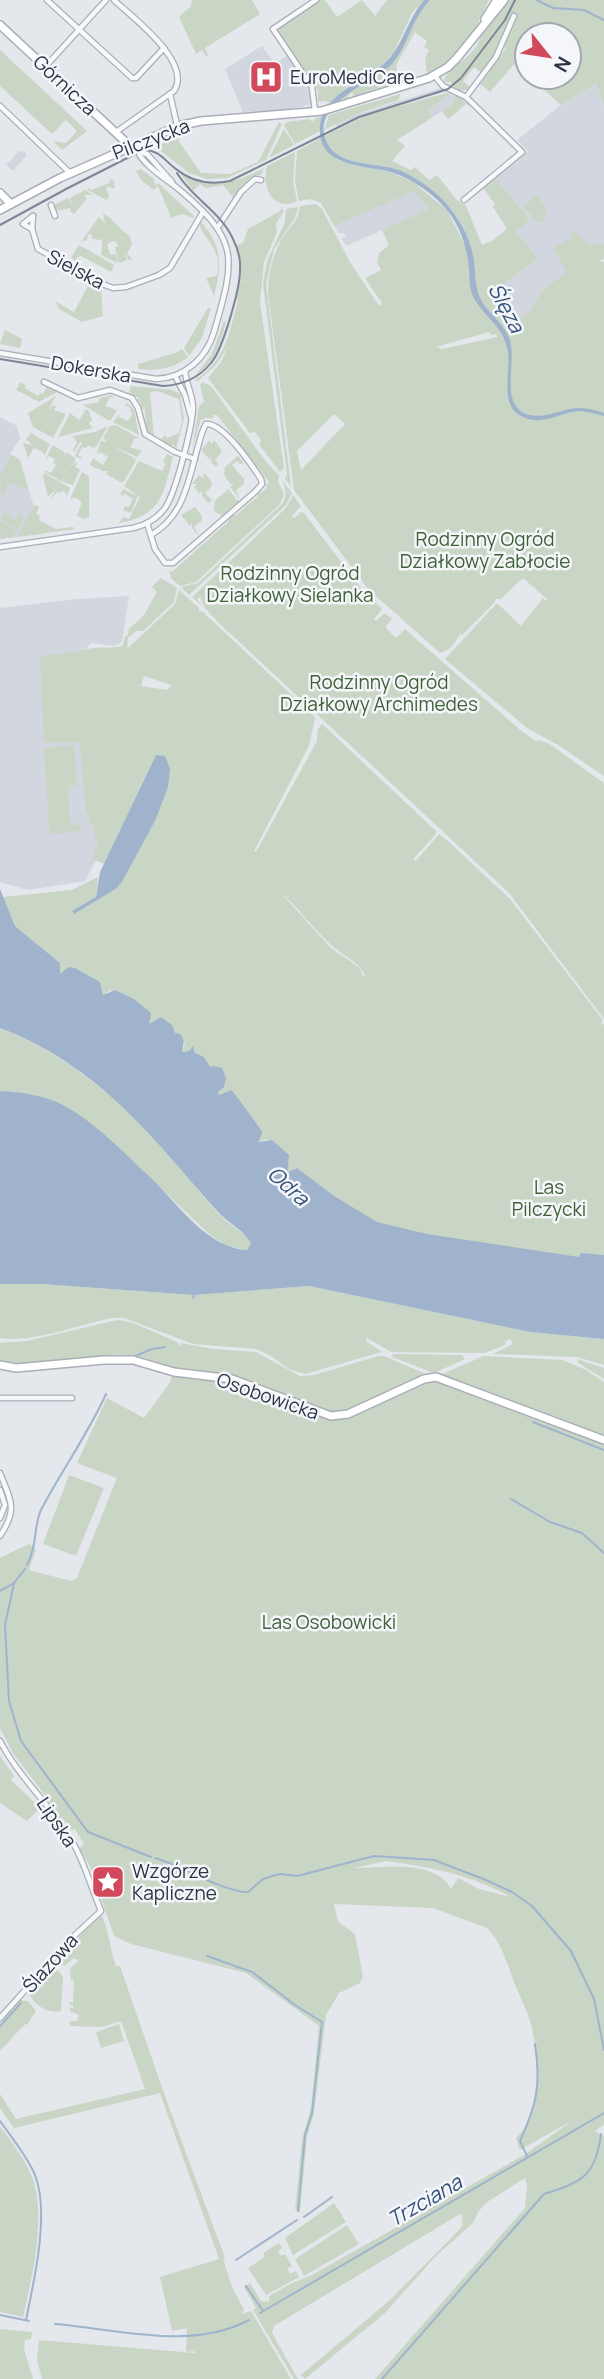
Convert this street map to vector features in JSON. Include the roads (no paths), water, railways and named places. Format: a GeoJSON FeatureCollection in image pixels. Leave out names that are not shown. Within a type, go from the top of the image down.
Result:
{"type":"FeatureCollection","features":[{"type":"Feature","properties":{"kind":"street"},"geometry":{"type":"LineString","coordinates":[[47,0],[134,79],[164,48]]}},
{"type":"Feature","properties":{"kind":"street"},"geometry":{"type":"LineString","coordinates":[[45,67],[107,0]]}},
{"type":"Feature","properties":{"kind":"street"},"geometry":{"type":"LineString","coordinates":[[114,0],[164,48],[172,60],[178,82],[174,91],[116,132]]}},
{"type":"Feature","properties":{"kind":"street"},"geometry":{"type":"LineString","coordinates":[[315,112],[312,87],[273,29],[316,0]]}},
{"type":"Feature","properties":{"kind":"street"},"geometry":{"type":"LineString","coordinates":[[483,26],[497,0]]}},
{"type":"Feature","properties":{"kind":"street"},"geometry":{"type":"LineString","coordinates":[[464,200],[522,152],[466,97],[443,86],[435,75],[454,62],[504,0]]}},
{"type":"Feature","properties":{"kind":"street"},"geometry":{"type":"LineString","coordinates":[[466,97],[496,57],[514,16]]}},
{"type":"Feature","properties":{"kind":"street","name":"Górnicza"},"geometry":{"type":"LineString","coordinates":[[0,25],[134,148]]}},
{"type":"Feature","properties":{"kind":"street","name":"Pilczycka"},"geometry":{"type":"LineString","coordinates":[[0,211],[70,173],[134,148],[178,126],[201,121],[315,112],[349,104],[435,75]]}},
{"type":"Feature","properties":{"kind":"street"},"geometry":{"type":"LineString","coordinates":[[170,94],[178,126]]}},
{"type":"Feature","properties":{"kind":"street"},"geometry":{"type":"LineString","coordinates":[[0,106],[70,173]]}},
{"type":"Feature","properties":{"kind":"street"},"geometry":{"type":"LineString","coordinates":[[146,154],[150,138]]}},
{"type":"Feature","properties":{"kind":"street"},"geometry":{"type":"LineString","coordinates":[[134,148],[146,154],[218,227],[229,253],[228,279],[211,341],[201,357],[180,373]]}},
{"type":"Feature","properties":{"kind":"street"},"geometry":{"type":"LineString","coordinates":[[134,148],[155,171],[177,188]]}},
{"type":"Feature","properties":{"kind":"street"},"geometry":{"type":"LineString","coordinates":[[218,227],[241,192],[255,179],[261,180]]}},
{"type":"Feature","properties":{"kind":"street"},"geometry":{"type":"LineString","coordinates":[[0,193],[11,204]]}},
{"type":"Feature","properties":{"kind":"street"},"geometry":{"type":"LineString","coordinates":[[51,205],[55,216]]}},
{"type":"Feature","properties":{"kind":"street","name":"Sielska"},"geometry":{"type":"LineString","coordinates":[[32,229],[38,249],[108,286],[126,287],[170,268],[203,212]]}},
{"type":"Feature","properties":{"kind":"street","name":"Dokerska"},"geometry":{"type":"LineString","coordinates":[[0,354],[145,378],[163,379],[180,373]]}},
{"type":"Feature","properties":{"kind":"street"},"geometry":{"type":"LineString","coordinates":[[0,547],[133,528],[147,523],[162,511],[169,502],[193,404],[180,373]]}},
{"type":"Feature","properties":{"kind":"street"},"geometry":{"type":"LineString","coordinates":[[180,373],[191,418]]}},
{"type":"Feature","properties":{"kind":"street","name":"Dokerska"},"geometry":{"type":"LineString","coordinates":[[44,382],[78,398],[110,390],[132,398],[138,408],[145,434],[182,455]]}},
{"type":"Feature","properties":{"kind":"street"},"geometry":{"type":"LineString","coordinates":[[147,523],[155,549],[161,560],[173,563],[261,484],[258,475],[222,429],[215,425],[204,426],[185,495],[178,510],[167,524],[151,535]]}},
{"type":"Feature","properties":{"kind":"street"},"geometry":{"type":"LineString","coordinates":[[182,455],[195,458]]}},
{"type":"Feature","properties":{"kind":"street","name":"Osobowicka"},"geometry":{"type":"LineString","coordinates":[[0,1364],[12,1368],[133,1360],[174,1372],[232,1380],[331,1416],[348,1413],[420,1381],[436,1377],[604,1440]]}},
{"type":"Feature","properties":{"kind":"street"},"geometry":{"type":"LineString","coordinates":[[0,1398],[72,1398]]}},
{"type":"Feature","properties":{"kind":"street"},"geometry":{"type":"LineString","coordinates":[[0,1473],[12,1510],[0,1536]]}},
{"type":"Feature","properties":{"kind":"street"},"geometry":{"type":"LineString","coordinates":[[0,1490],[5,1505],[0,1518]]}},
{"type":"Feature","properties":{"kind":"street","name":"Lipska"},"geometry":{"type":"LineString","coordinates":[[0,1741],[11,1760],[67,1832],[102,1911]]}},
{"type":"Feature","properties":{"kind":"street","name":"Ślazowa"},"geometry":{"type":"LineString","coordinates":[[0,2018],[74,1936],[102,1911]]}},
{"type":"Feature","properties":{"kind":"water"},"geometry":{"type":"Polygon","coordinates":[[[424,0],[430,0],[418,16],[402,50],[392,64],[349,93],[330,111],[325,121],[324,133],[328,144],[344,158],[389,167],[411,176],[433,191],[453,212],[471,247],[479,297],[509,338],[512,353],[511,393],[518,409],[526,414],[539,416],[585,408],[604,413],[604,416],[578,411],[536,420],[514,411],[508,396],[509,360],[506,343],[472,294],[465,246],[445,207],[410,180],[394,173],[339,160],[323,145],[320,134],[321,119],[327,107],[347,88],[392,55],[414,13],[424,0]]]}},
{"type":"Feature","properties":{"kind":"water"},"geometry":{"type":"Polygon","coordinates":[[[156,755],[165,756],[170,769],[168,787],[156,819],[117,888],[74,914],[72,911],[96,897],[100,872],[156,755]]]}},
{"type":"Feature","properties":{"kind":"water","name":"Odra"},"geometry":{"type":"Polygon","coordinates":[[[0,889],[15,926],[60,963],[60,974],[68,967],[75,968],[100,982],[103,995],[115,990],[134,999],[151,1013],[149,1024],[161,1017],[172,1025],[175,1033],[180,1034],[183,1039],[182,1052],[189,1051],[193,1046],[195,1053],[204,1057],[210,1067],[222,1068],[226,1078],[219,1095],[231,1090],[233,1092],[262,1132],[258,1142],[272,1140],[289,1155],[288,1172],[297,1168],[334,1196],[377,1222],[427,1234],[579,1257],[581,1253],[604,1255],[604,1339],[530,1332],[309,1286],[194,1295],[41,1284],[0,1284],[0,1091],[40,1096],[75,1112],[119,1148],[206,1233],[232,1247],[247,1250],[251,1243],[216,1210],[145,1129],[94,1082],[34,1043],[0,1028],[0,889]]]}},
{"type":"Feature","properties":{"kind":"waterway"},"geometry":{"type":"LineString","coordinates":[[537,0],[553,8],[584,10],[604,20]]}},
{"type":"Feature","properties":{"kind":"waterway"},"geometry":{"type":"LineString","coordinates":[[133,1357],[165,1347]]}},
{"type":"Feature","properties":{"kind":"waterway"},"geometry":{"type":"LineString","coordinates":[[27,1565],[42,1508],[106,1394]]}},
{"type":"Feature","properties":{"kind":"waterway"},"geometry":{"type":"LineString","coordinates":[[533,1422],[604,1450]]}},
{"type":"Feature","properties":{"kind":"waterway"},"geometry":{"type":"LineString","coordinates":[[511,1499],[550,1522],[582,1533],[604,1553]]}},
{"type":"Feature","properties":{"kind":"waterway"},"geometry":{"type":"LineString","coordinates":[[25,1569],[14,1583],[5,1625],[9,1701],[21,1741],[88,1832],[151,1857]]}},
{"type":"Feature","properties":{"kind":"waterway"},"geometry":{"type":"LineString","coordinates":[[0,1591],[14,1583]]}},
{"type":"Feature","properties":{"kind":"waterway"},"geometry":{"type":"LineString","coordinates":[[155,1858],[243,1892],[248,1892],[263,1879],[272,1876],[297,1876],[374,1856],[434,1860],[486,1880],[512,1892],[532,1906],[571,1951],[594,1999],[604,2050]]}},
{"type":"Feature","properties":{"kind":"waterway"},"geometry":{"type":"LineString","coordinates":[[207,1956],[252,1972],[322,2022],[312,2113],[305,2135],[298,2211]]}},
{"type":"Feature","properties":{"kind":"waterway"},"geometry":{"type":"LineString","coordinates":[[0,2026],[21,2003]]}},
{"type":"Feature","properties":{"kind":"waterway"},"geometry":{"type":"LineString","coordinates":[[527,2156],[520,2141],[536,2094],[538,2071],[535,2044]]}},
{"type":"Feature","properties":{"kind":"waterway","name":"Trzciana"},"geometry":{"type":"LineString","coordinates":[[260,2313],[604,2113]]}},
{"type":"Feature","properties":{"kind":"waterway"},"geometry":{"type":"LineString","coordinates":[[0,2121],[28,2161],[39,2191],[39,2247],[26,2320]]}},
{"type":"Feature","properties":{"kind":"waterway"},"geometry":{"type":"LineString","coordinates":[[382,2379],[544,2194],[585,2175],[595,2159],[601,2134]]}},
{"type":"Feature","properties":{"kind":"waterway"},"geometry":{"type":"LineString","coordinates":[[304,2217],[332,2197]]}},
{"type":"Feature","properties":{"kind":"waterway"},"geometry":{"type":"LineString","coordinates":[[236,2260],[297,2220]]}},
{"type":"Feature","properties":{"kind":"waterway"},"geometry":{"type":"LineString","coordinates":[[246,2286],[263,2311]]}},
{"type":"Feature","properties":{"kind":"waterway","name":"Trzciana"},"geometry":{"type":"LineString","coordinates":[[0,2315],[29,2321]]}},
{"type":"Feature","properties":{"kind":"waterway","name":"Trzciana"},"geometry":{"type":"LineString","coordinates":[[55,2324],[154,2336],[179,2336],[227,2329],[249,2320]]}},
{"type":"Feature","properties":{"kind":"tram line"},"geometry":{"type":"LineString","coordinates":[[0,225],[143,150],[157,153],[195,180],[216,183],[230,181],[359,117],[448,89],[461,78],[505,20],[515,0]]}},
{"type":"Feature","properties":{"kind":"tram line"},"geometry":{"type":"LineString","coordinates":[[0,359],[163,386],[190,380],[211,363],[221,345],[230,318],[237,291],[240,258],[228,229],[177,173]]}},
{"type":"Feature","properties":{"kind":"place","name":"EuroMediCare"},"geometry":{"type":"Point","coordinates":[266,77]}},
{"type":"Feature","properties":{"kind":"place","name":"Wzgórze Kapliczne"},"geometry":{"type":"Point","coordinates":[108,1882]}},
{"type":"Feature","properties":{"kind":"water label","name":"Ślęza"},"geometry":{"type":"Point","coordinates":[506,308]}},
{"type":"Feature","properties":{"kind":"park label","name":"Rodzinny Ogród Działkowy Zabłocie"},"geometry":{"type":"Point","coordinates":[485,550]}},
{"type":"Feature","properties":{"kind":"park label","name":"Rodzinny Ogród Działkowy Sielanka"},"geometry":{"type":"Point","coordinates":[290,584]}},
{"type":"Feature","properties":{"kind":"park label","name":"Rodzinny Ogród Działkowy Archimedes"},"geometry":{"type":"Point","coordinates":[379,693]}},
{"type":"Feature","properties":{"kind":"park label","name":"Las Pilczycki"},"geometry":{"type":"Point","coordinates":[549,1198]}},
{"type":"Feature","properties":{"kind":"park label","name":"Las Osobowicki"},"geometry":{"type":"Point","coordinates":[329,1622]}}]}
